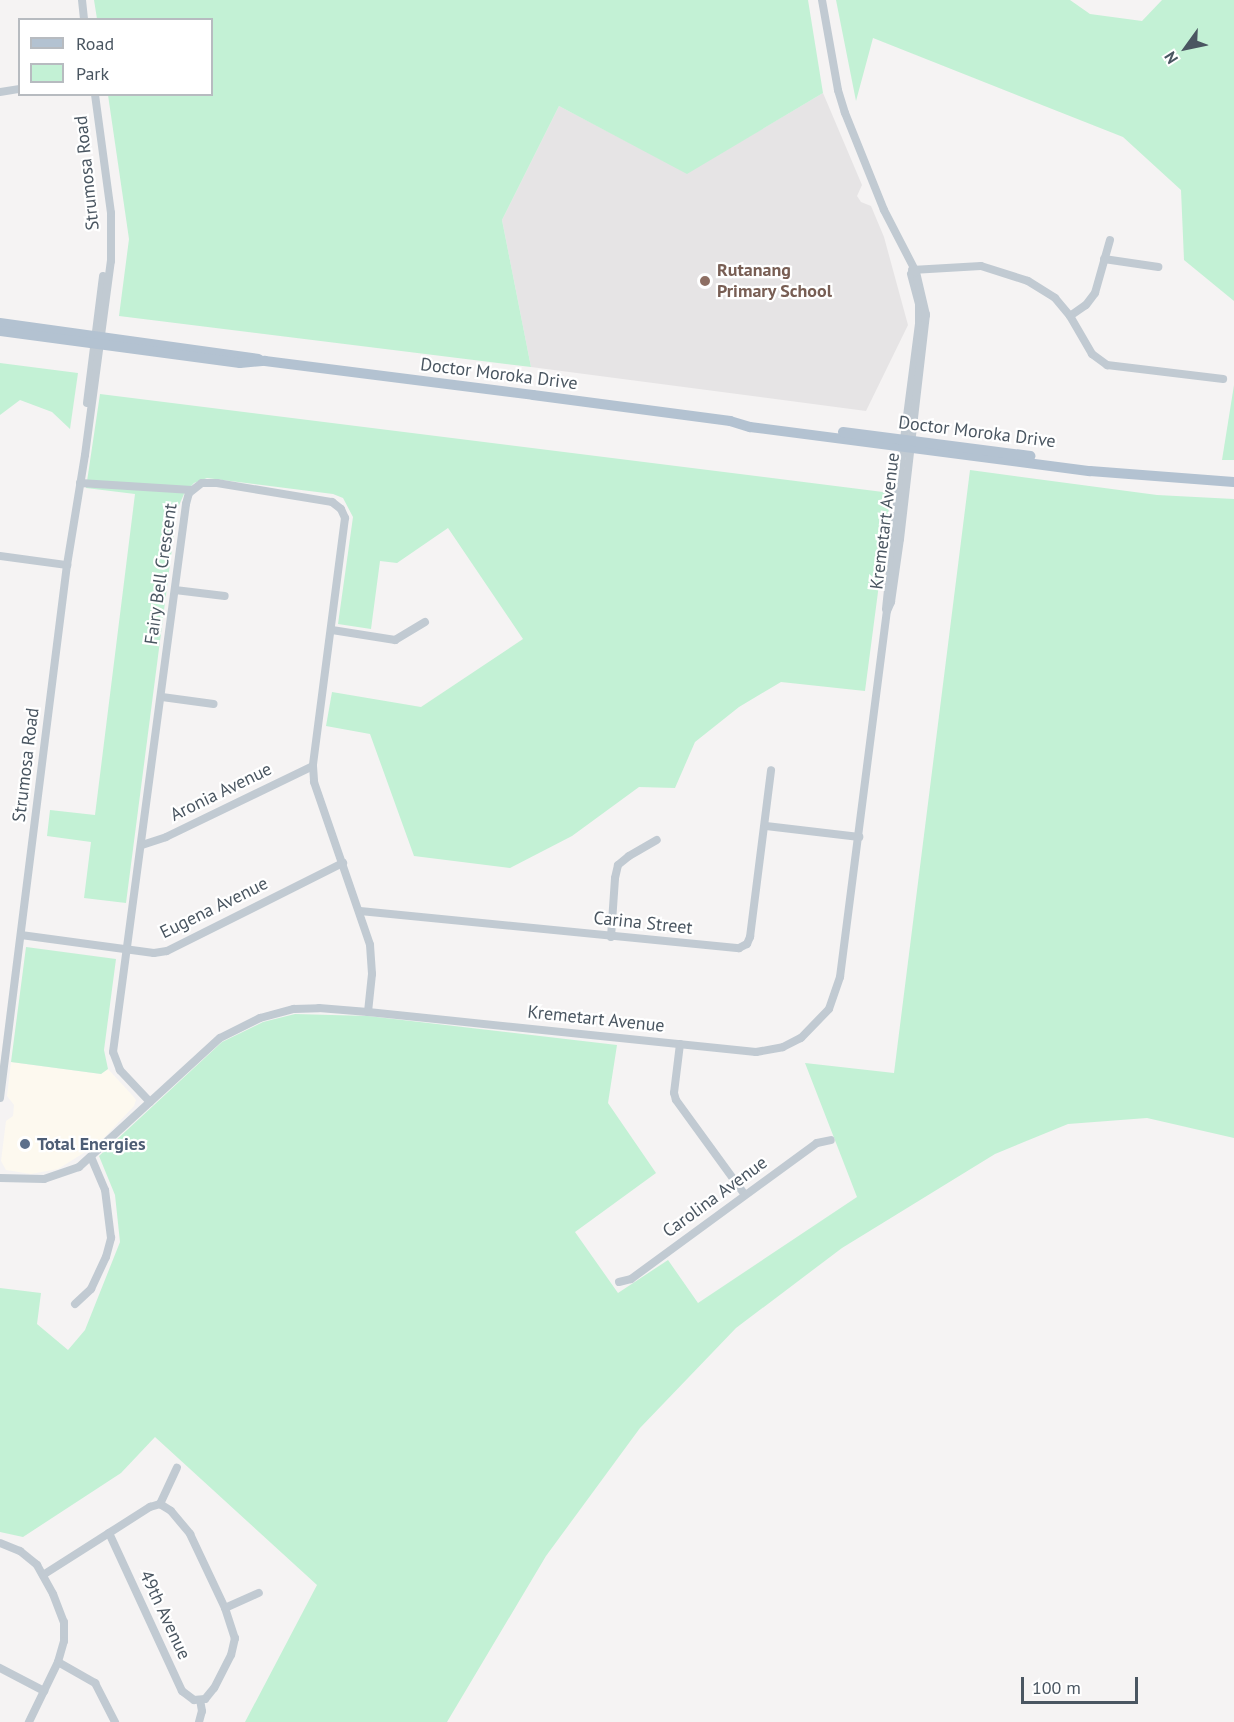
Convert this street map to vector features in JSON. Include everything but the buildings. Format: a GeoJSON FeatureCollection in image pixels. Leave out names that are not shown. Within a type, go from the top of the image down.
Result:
{"type":"FeatureCollection","features":[{"type":"Feature","properties":{"kind":"main road","name":"Doctor Moroka Drive"},"geometry":{"type":"LineString","coordinates":[[0,323],[98,339]]}},
{"type":"Feature","properties":{"kind":"main road","name":"Doctor Moroka Drive"},"geometry":{"type":"LineString","coordinates":[[0,331],[98,339],[248,356],[265,361],[730,421],[751,420],[907,444],[1111,471],[1234,482]]}},
{"type":"Feature","properties":{"kind":"street"},"geometry":{"type":"LineString","coordinates":[[82,0],[84,18]]}},
{"type":"Feature","properties":{"kind":"street","name":"Kremetart Avenue"},"geometry":{"type":"LineString","coordinates":[[0,1178],[37,1180],[56,1177],[91,1157],[220,1038],[252,1022],[294,1009],[318,1008],[368,1012],[768,1051],[801,1038],[822,1017],[834,997],[840,977],[887,611],[893,586],[920,314],[908,259],[884,210],[845,113],[838,90],[822,0]]}},
{"type":"Feature","properties":{"kind":"street"},"geometry":{"type":"LineString","coordinates":[[0,92],[18,89]]}},
{"type":"Feature","properties":{"kind":"street","name":"Strumosa Road"},"geometry":{"type":"LineString","coordinates":[[0,1098],[67,565],[80,483],[105,261],[110,248],[111,213],[95,96]]}},
{"type":"Feature","properties":{"kind":"street"},"geometry":{"type":"LineString","coordinates":[[1070,316],[1090,301],[1110,240]]}},
{"type":"Feature","properties":{"kind":"street"},"geometry":{"type":"LineString","coordinates":[[1104,259],[1158,267]]}},
{"type":"Feature","properties":{"kind":"street"},"geometry":{"type":"LineString","coordinates":[[912,270],[968,265],[990,268],[1044,290],[1055,298],[1070,316],[1092,354],[1107,365],[1223,379]]}},
{"type":"Feature","properties":{"kind":"street"},"geometry":{"type":"LineString","coordinates":[[80,483],[192,490]]}},
{"type":"Feature","properties":{"kind":"street","name":"Fairy Bell Crescent"},"geometry":{"type":"LineString","coordinates":[[150,1102],[120,1070],[113,1052],[129,950],[186,504],[192,490],[202,483],[217,483],[332,502],[338,505],[345,518],[346,526],[313,766],[314,782],[360,911],[372,958],[368,1012]]}},
{"type":"Feature","properties":{"kind":"street"},"geometry":{"type":"LineString","coordinates":[[0,556],[67,565]]}},
{"type":"Feature","properties":{"kind":"street"},"geometry":{"type":"LineString","coordinates":[[175,590],[225,596]]}},
{"type":"Feature","properties":{"kind":"street"},"geometry":{"type":"LineString","coordinates":[[332,630],[396,640],[425,621]]}},
{"type":"Feature","properties":{"kind":"street"},"geometry":{"type":"LineString","coordinates":[[162,697],[214,704]]}},
{"type":"Feature","properties":{"kind":"street","name":"Aronia Avenue"},"geometry":{"type":"LineString","coordinates":[[142,845],[166,837],[313,766]]}},
{"type":"Feature","properties":{"kind":"street","name":"Carina Street"},"geometry":{"type":"LineString","coordinates":[[360,911],[737,949],[745,945],[750,937],[766,826],[771,770]]}},
{"type":"Feature","properties":{"kind":"street"},"geometry":{"type":"LineString","coordinates":[[766,826],[859,837]]}},
{"type":"Feature","properties":{"kind":"street"},"geometry":{"type":"LineString","coordinates":[[611,937],[618,865],[657,840]]}},
{"type":"Feature","properties":{"kind":"street","name":"Eugena Avenue"},"geometry":{"type":"LineString","coordinates":[[21,935],[154,953],[167,951],[343,863]]}},
{"type":"Feature","properties":{"kind":"street"},"geometry":{"type":"LineString","coordinates":[[680,1044],[674,1093],[676,1100],[745,1195]]}},
{"type":"Feature","properties":{"kind":"street","name":"Carolina Avenue"},"geometry":{"type":"LineString","coordinates":[[619,1282],[631,1279],[817,1143],[831,1140]]}},
{"type":"Feature","properties":{"kind":"street"},"geometry":{"type":"LineString","coordinates":[[75,1304],[91,1289],[106,1257],[111,1238],[105,1190],[91,1157]]}},
{"type":"Feature","properties":{"kind":"street"},"geometry":{"type":"LineString","coordinates":[[43,1575],[150,1507],[160,1504],[177,1468]]}},
{"type":"Feature","properties":{"kind":"street"},"geometry":{"type":"LineString","coordinates":[[160,1504],[186,1527],[225,1608],[235,1638],[233,1649],[214,1688],[200,1700],[202,1711],[199,1722]]}},
{"type":"Feature","properties":{"kind":"street","name":"49th Avenue"},"geometry":{"type":"LineString","coordinates":[[109,1533],[182,1691],[194,1700],[200,1700]]}},
{"type":"Feature","properties":{"kind":"street"},"geometry":{"type":"LineString","coordinates":[[0,1544],[28,1557],[43,1575],[64,1622],[64,1641],[58,1662],[29,1722]]}},
{"type":"Feature","properties":{"kind":"street"},"geometry":{"type":"LineString","coordinates":[[225,1608],[259,1593]]}},
{"type":"Feature","properties":{"kind":"street"},"geometry":{"type":"LineString","coordinates":[[58,1662],[95,1683],[115,1722]]}},
{"type":"Feature","properties":{"kind":"street"},"geometry":{"type":"LineString","coordinates":[[0,1668],[44,1691]]}},
{"type":"Feature","properties":{"kind":"shaded area","name":"Rutanang Primary School"},"geometry":{"type":"Polygon","coordinates":[[[823,93],[862,185],[857,196],[861,202],[871,206],[884,237],[908,325],[866,411],[531,367],[502,220],[559,106],[687,173],[823,93]]]}},
{"type":"Feature","properties":{"kind":"shaded area"},"geometry":{"type":"Polygon","coordinates":[[[11,1062],[101,1074],[108,1069],[136,1100],[134,1106],[98,1144],[58,1169],[31,1174],[6,1170],[1,1161],[6,1121],[13,1116],[14,1105],[7,1096],[11,1062]]]}},
{"type":"Feature","properties":{"kind":"green space"},"geometry":{"type":"Polygon","coordinates":[[[94,0],[808,0],[823,93],[687,174],[559,106],[502,220],[531,367],[119,316],[129,239],[108,96],[213,96],[213,18],[97,18],[94,0]]]}},
{"type":"Feature","properties":{"kind":"green space"},"geometry":{"type":"Polygon","coordinates":[[[836,0],[1070,0],[1090,14],[1142,21],[1162,0],[1234,0],[1234,301],[1184,260],[1181,190],[1123,137],[873,38],[856,101],[836,0]]]}},
{"type":"Feature","properties":{"kind":"green space"},"geometry":{"type":"Polygon","coordinates":[[[0,363],[78,373],[70,429],[52,412],[20,400],[0,415],[0,363]]]}},
{"type":"Feature","properties":{"kind":"green space"},"geometry":{"type":"Polygon","coordinates":[[[1234,385],[1234,460],[1222,460],[1234,385]]]}},
{"type":"Feature","properties":{"kind":"green space"},"geometry":{"type":"Polygon","coordinates":[[[100,394],[891,493],[865,691],[781,682],[739,707],[695,742],[675,788],[639,787],[572,836],[510,868],[414,856],[370,734],[326,726],[332,692],[421,707],[523,639],[448,528],[397,563],[380,561],[371,629],[338,624],[353,517],[343,498],[333,494],[207,478],[194,483],[184,494],[177,510],[126,903],[84,898],[91,842],[47,836],[50,810],[95,815],[135,494],[86,488],[100,394]]]}},
{"type":"Feature","properties":{"kind":"green space"},"geometry":{"type":"Polygon","coordinates":[[[970,470],[1157,495],[1234,499],[1234,1138],[1147,1118],[1068,1124],[995,1154],[842,1248],[736,1328],[640,1428],[546,1556],[447,1722],[245,1722],[317,1585],[155,1437],[121,1473],[23,1537],[0,1532],[0,1288],[41,1293],[37,1324],[68,1350],[85,1330],[120,1242],[115,1195],[99,1156],[222,1042],[263,1022],[295,1014],[368,1016],[617,1045],[608,1103],[656,1173],[575,1232],[618,1293],[668,1260],[698,1303],[857,1197],[805,1063],[894,1073],[970,470]]]}},
{"type":"Feature","properties":{"kind":"green space"},"geometry":{"type":"Polygon","coordinates":[[[26,947],[116,959],[104,1050],[108,1069],[101,1074],[11,1062],[26,947]]]}},
{"type":"Feature","properties":{"kind":"place","name":"Rutanang Primary School"},"geometry":{"type":"Point","coordinates":[705,281]}},
{"type":"Feature","properties":{"kind":"place","name":"Total Energies"},"geometry":{"type":"Point","coordinates":[25,1144]}}]}
